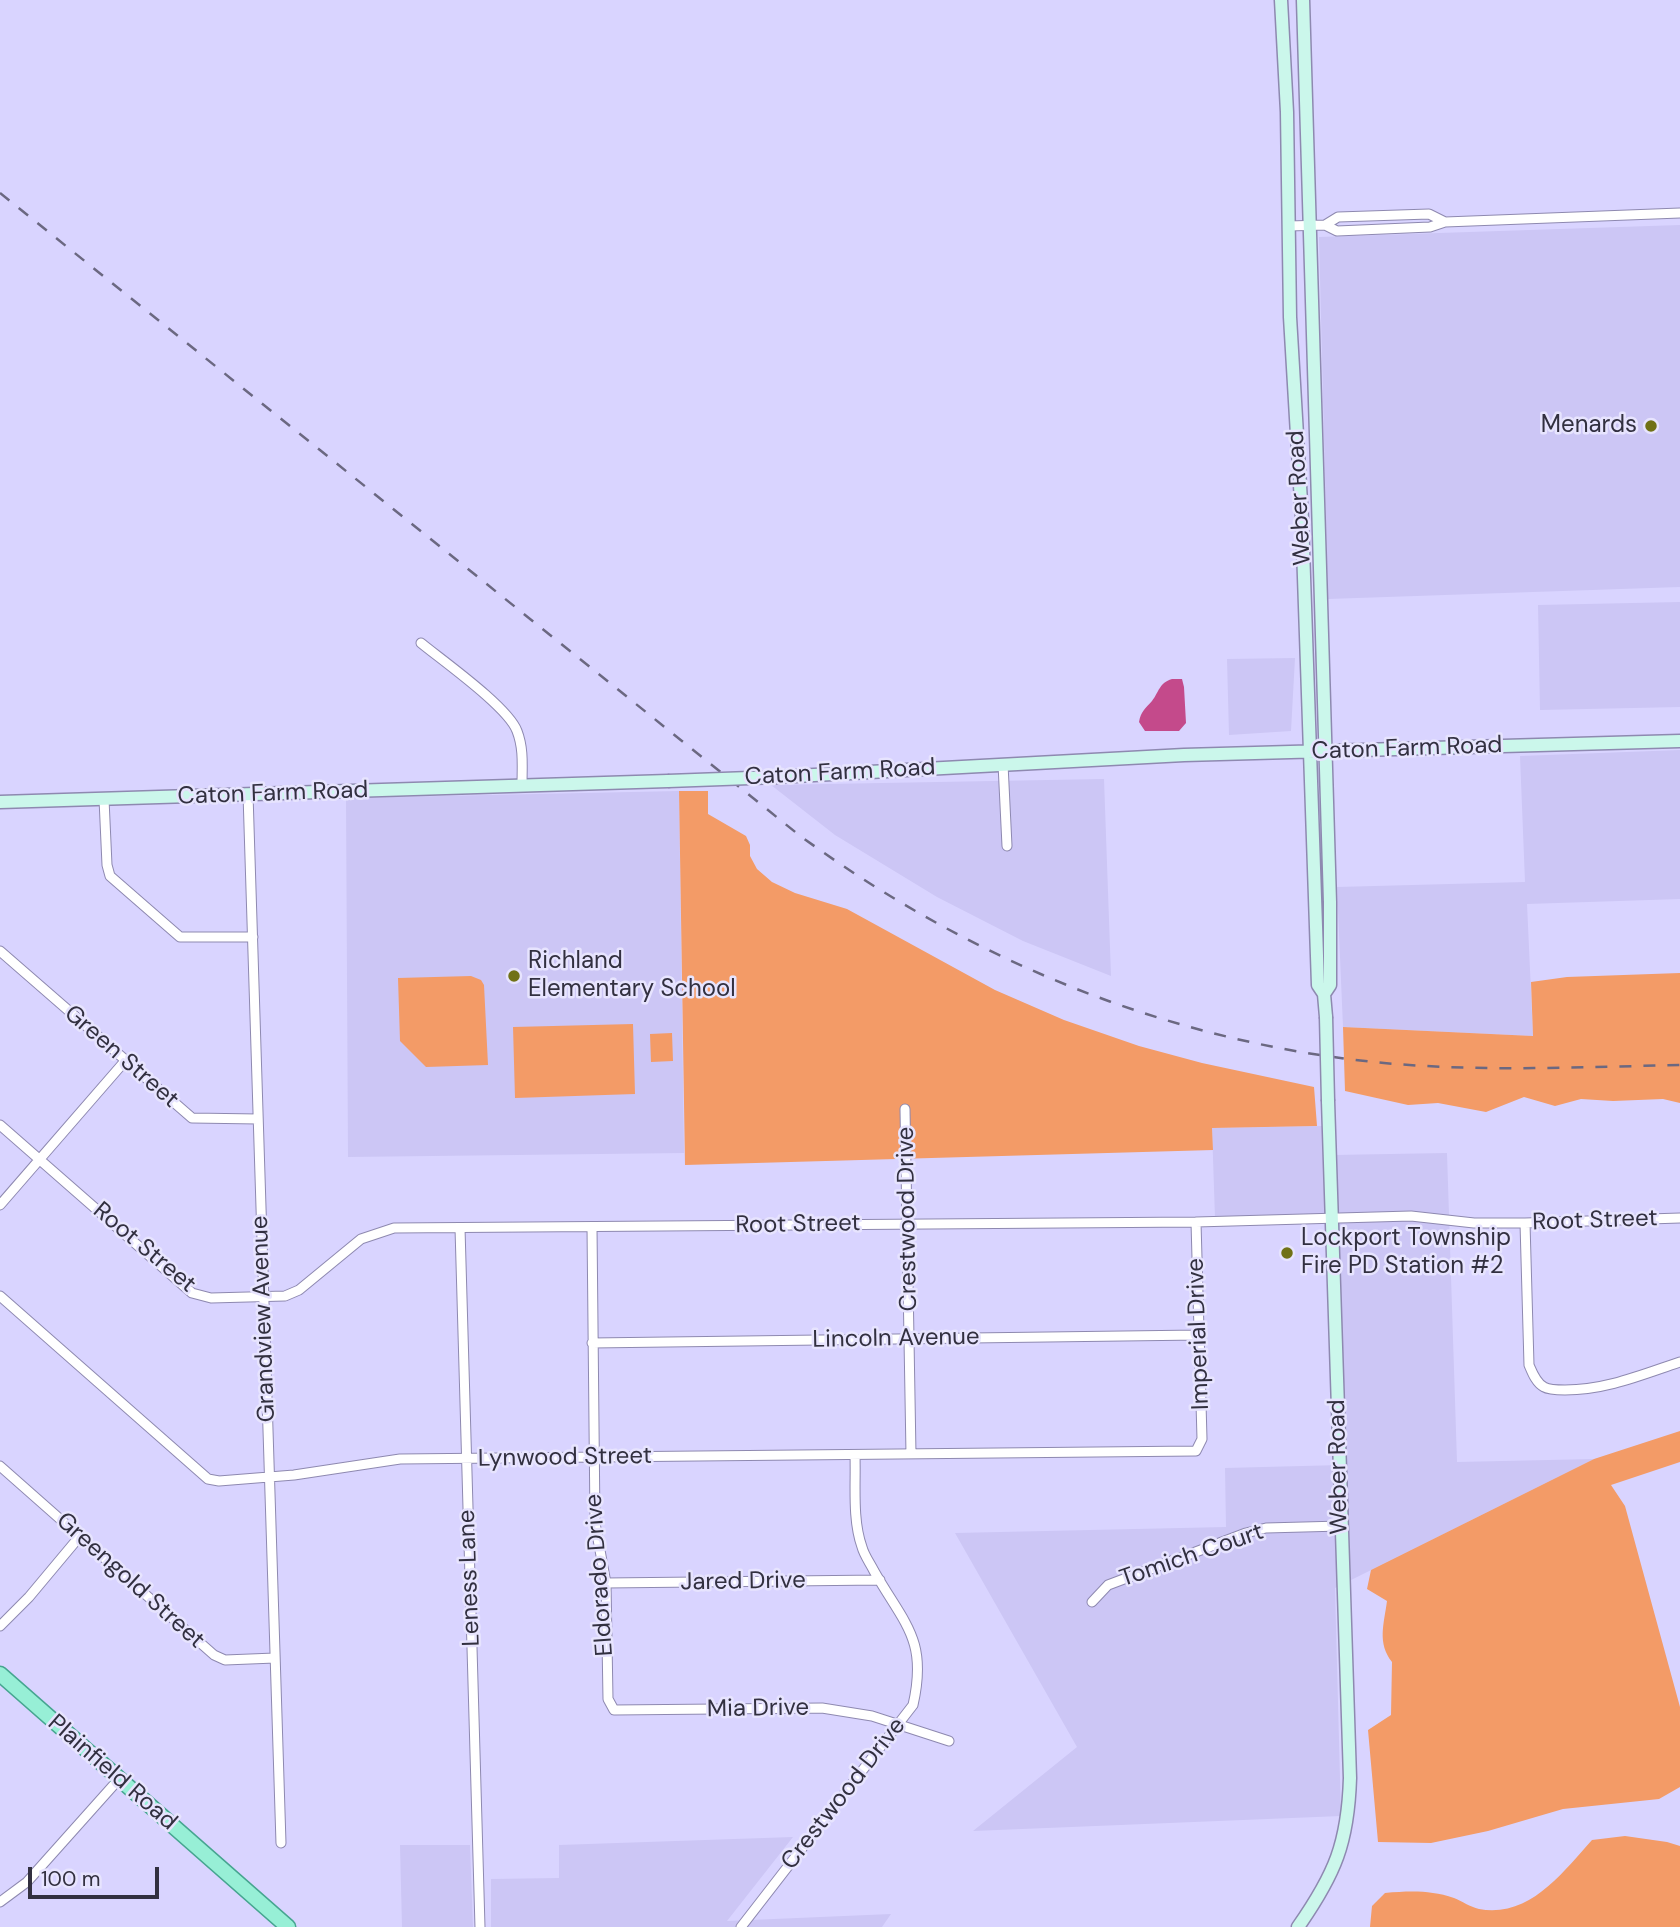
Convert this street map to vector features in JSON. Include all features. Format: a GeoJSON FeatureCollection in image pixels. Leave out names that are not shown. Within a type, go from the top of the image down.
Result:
{"type":"FeatureCollection","features":[{"type":"Feature","properties":{"kind":"main road","name":"Weber Road"},"geometry":{"type":"LineString","coordinates":[[1281,0],[1287,112],[1290,317],[1302,519],[1318,985],[1324,994],[1326,1017],[1350,1778],[1349,1814],[1342,1849],[1321,1894],[1298,1927]]}},
{"type":"Feature","properties":{"kind":"main road","name":"Weber Road"},"geometry":{"type":"LineString","coordinates":[[1303,0],[1326,751],[1330,985],[1324,994]]}},
{"type":"Feature","properties":{"kind":"main road","name":"Caton Farm Road"},"geometry":{"type":"LineString","coordinates":[[0,802],[777,777],[1310,751],[1680,741]]}},
{"type":"Feature","properties":{"kind":"main road","name":"Plainfield Road"},"geometry":{"type":"LineString","coordinates":[[0,1674],[288,1927]]}},
{"type":"Feature","properties":{"kind":"street"},"geometry":{"type":"LineString","coordinates":[[1289,226],[1325,225],[1338,218],[1429,214],[1445,222],[1680,213]]}},
{"type":"Feature","properties":{"kind":"street"},"geometry":{"type":"LineString","coordinates":[[421,643],[504,712],[516,728],[522,748],[522,785]]}},
{"type":"Feature","properties":{"kind":"street"},"geometry":{"type":"LineString","coordinates":[[1003,764],[1007,846]]}},
{"type":"Feature","properties":{"kind":"street","name":"Grandview Avenue"},"geometry":{"type":"LineString","coordinates":[[248,794],[281,1843]]}},
{"type":"Feature","properties":{"kind":"street"},"geometry":{"type":"LineString","coordinates":[[104,799],[110,876],[180,937],[253,937]]}},
{"type":"Feature","properties":{"kind":"street","name":"Green Street"},"geometry":{"type":"LineString","coordinates":[[0,951],[192,1118],[258,1119]]}},
{"type":"Feature","properties":{"kind":"street"},"geometry":{"type":"LineString","coordinates":[[0,1205],[125,1061]]}},
{"type":"Feature","properties":{"kind":"street","name":"Crestwood Drive"},"geometry":{"type":"LineString","coordinates":[[905,1109],[911,1454]]}},
{"type":"Feature","properties":{"kind":"street","name":"Root Street"},"geometry":{"type":"LineString","coordinates":[[0,1125],[192,1293],[211,1298],[285,1296],[299,1290],[360,1239],[394,1228],[1196,1222],[1411,1216],[1474,1223],[1680,1218]]}},
{"type":"Feature","properties":{"kind":"street","name":"Imperial Drive"},"geometry":{"type":"LineString","coordinates":[[1196,1222],[1202,1439],[1199,1446]]}},
{"type":"Feature","properties":{"kind":"street"},"geometry":{"type":"LineString","coordinates":[[1525,1223],[1529,1365],[1537,1381],[1544,1387],[1557,1390],[1588,1390],[1606,1387],[1680,1362]]}},
{"type":"Feature","properties":{"kind":"street","name":"Eldorado Drive"},"geometry":{"type":"LineString","coordinates":[[592,1227],[595,1523],[606,1583],[608,1699],[614,1710]]}},
{"type":"Feature","properties":{"kind":"street","name":"Leness Lane"},"geometry":{"type":"LineString","coordinates":[[460,1228],[481,1927]]}},
{"type":"Feature","properties":{"kind":"street","name":"Lynwood Street"},"geometry":{"type":"LineString","coordinates":[[0,1296],[208,1479],[219,1481],[400,1459],[1196,1451],[1199,1446]]}},
{"type":"Feature","properties":{"kind":"street","name":"Lincoln Avenue"},"geometry":{"type":"LineString","coordinates":[[592,1343],[1199,1335]]}},
{"type":"Feature","properties":{"kind":"street","name":"Crestwood Drive"},"geometry":{"type":"LineString","coordinates":[[741,1927],[913,1705],[918,1681],[914,1637],[862,1548],[858,1530],[855,1455]]}},
{"type":"Feature","properties":{"kind":"street","name":"Greengold Street"},"geometry":{"type":"LineString","coordinates":[[0,1466],[214,1655],[225,1660],[275,1658]]}},
{"type":"Feature","properties":{"kind":"street","name":"Tomich Court"},"geometry":{"type":"LineString","coordinates":[[1092,1602],[1108,1585],[1246,1533],[1266,1528],[1341,1526]]}},
{"type":"Feature","properties":{"kind":"street"},"geometry":{"type":"LineString","coordinates":[[0,1626],[29,1597],[80,1536]]}},
{"type":"Feature","properties":{"kind":"street","name":"Jared Drive"},"geometry":{"type":"LineString","coordinates":[[606,1583],[880,1580]]}},
{"type":"Feature","properties":{"kind":"street","name":"Mia Drive"},"geometry":{"type":"LineString","coordinates":[[614,1710],[822,1708],[854,1712],[949,1741]]}},
{"type":"Feature","properties":{"kind":"street"},"geometry":{"type":"LineString","coordinates":[[0,1902],[27,1882],[119,1780]]}},
{"type":"Feature","properties":{"kind":"shaded area"},"geometry":{"type":"Polygon","coordinates":[[[1680,225],[1680,587],[1328,599],[1319,237],[1680,225]]]}},
{"type":"Feature","properties":{"kind":"shaded area"},"geometry":{"type":"Polygon","coordinates":[[[1680,602],[1680,707],[1540,710],[1538,605],[1680,602]]]}},
{"type":"Feature","properties":{"kind":"shaded area"},"geometry":{"type":"Polygon","coordinates":[[[1295,658],[1291,731],[1229,735],[1227,659],[1295,658]]]}},
{"type":"Feature","properties":{"kind":"shaded area"},"geometry":{"type":"Polygon","coordinates":[[[1172,679],[1182,679],[1186,723],[1179,731],[1145,731],[1139,722],[1142,713],[1162,685],[1172,679]]]}},
{"type":"Feature","properties":{"kind":"shaded area"},"geometry":{"type":"Polygon","coordinates":[[[1680,750],[1680,899],[1527,904],[1533,1036],[1343,1027],[1337,887],[1525,882],[1520,756],[1680,750]]]}},
{"type":"Feature","properties":{"kind":"shaded area"},"geometry":{"type":"Polygon","coordinates":[[[1104,779],[1111,976],[1023,941],[937,897],[835,835],[771,785],[1104,779]]]}},
{"type":"Feature","properties":{"kind":"shaded area","name":"Richland Elementary School"},"geometry":{"type":"Polygon","coordinates":[[[679,791],[684,1153],[348,1157],[346,798],[679,791]]]}},
{"type":"Feature","properties":{"kind":"shaded area"},"geometry":{"type":"Polygon","coordinates":[[[679,791],[708,791],[708,814],[746,836],[750,845],[750,856],[757,869],[772,882],[795,893],[847,909],[995,990],[1064,1020],[1139,1046],[1202,1063],[1314,1087],[1317,1126],[1212,1128],[1213,1150],[685,1165],[679,791]]]}},
{"type":"Feature","properties":{"kind":"shaded area"},"geometry":{"type":"Polygon","coordinates":[[[1680,973],[1680,1103],[1663,1099],[1581,1099],[1555,1106],[1524,1097],[1486,1112],[1438,1103],[1408,1105],[1345,1091],[1343,1027],[1533,1036],[1531,982],[1567,977],[1680,973]]]}},
{"type":"Feature","properties":{"kind":"shaded area"},"geometry":{"type":"Polygon","coordinates":[[[471,976],[481,980],[484,985],[488,1065],[426,1067],[400,1041],[398,978],[471,976]]]}},
{"type":"Feature","properties":{"kind":"shaded area"},"geometry":{"type":"Polygon","coordinates":[[[633,1024],[635,1094],[515,1098],[513,1027],[633,1024]]]}},
{"type":"Feature","properties":{"kind":"shaded area"},"geometry":{"type":"Polygon","coordinates":[[[672,1033],[673,1061],[651,1062],[650,1034],[672,1033]]]}},
{"type":"Feature","properties":{"kind":"shaded area"},"geometry":{"type":"Polygon","coordinates":[[[1326,1126],[1331,1215],[1215,1218],[1212,1128],[1326,1126]]]}},
{"type":"Feature","properties":{"kind":"shaded area"},"geometry":{"type":"Polygon","coordinates":[[[1447,1153],[1457,1462],[1594,1459],[1335,1588],[1341,1816],[973,1831],[1077,1747],[955,1533],[1226,1527],[1225,1468],[1341,1465],[1333,1155],[1447,1153]]]}},
{"type":"Feature","properties":{"kind":"shaded area"},"geometry":{"type":"Polygon","coordinates":[[[1680,1431],[1680,1462],[1611,1485],[1625,1506],[1680,1707],[1680,1787],[1659,1799],[1563,1809],[1488,1831],[1431,1843],[1378,1842],[1368,1730],[1391,1715],[1392,1662],[1384,1648],[1383,1640],[1387,1601],[1367,1589],[1371,1570],[1594,1459],[1680,1431]]]}},
{"type":"Feature","properties":{"kind":"shaded area"},"geometry":{"type":"Polygon","coordinates":[[[1625,1836],[1680,1846],[1680,1927],[1370,1927],[1372,1906],[1385,1893],[1428,1892],[1454,1898],[1479,1909],[1514,1907],[1529,1900],[1557,1879],[1592,1840],[1625,1836]]]}},
{"type":"Feature","properties":{"kind":"shaded area"},"geometry":{"type":"Polygon","coordinates":[[[793,1837],[727,1921],[891,1914],[882,1927],[491,1927],[491,1879],[559,1878],[559,1845],[793,1837]]]}},
{"type":"Feature","properties":{"kind":"shaded area"},"geometry":{"type":"Polygon","coordinates":[[[400,1845],[470,1845],[473,1927],[402,1927],[400,1845]]]}},
{"type":"Feature","properties":{"kind":"railway"},"geometry":{"type":"LineString","coordinates":[[0,193],[799,835],[865,880],[933,921],[1076,989],[1227,1037],[1305,1053],[1421,1066],[1532,1068],[1680,1065]]}},
{"type":"Feature","properties":{"kind":"place","name":"Menards"},"geometry":{"type":"Point","coordinates":[1651,426]}},
{"type":"Feature","properties":{"kind":"place","name":"Richland Elementary School"},"geometry":{"type":"Point","coordinates":[514,976]}},
{"type":"Feature","properties":{"kind":"place","name":"Lockport Township Fire PD Station #2"},"geometry":{"type":"Point","coordinates":[1287,1253]}}]}
